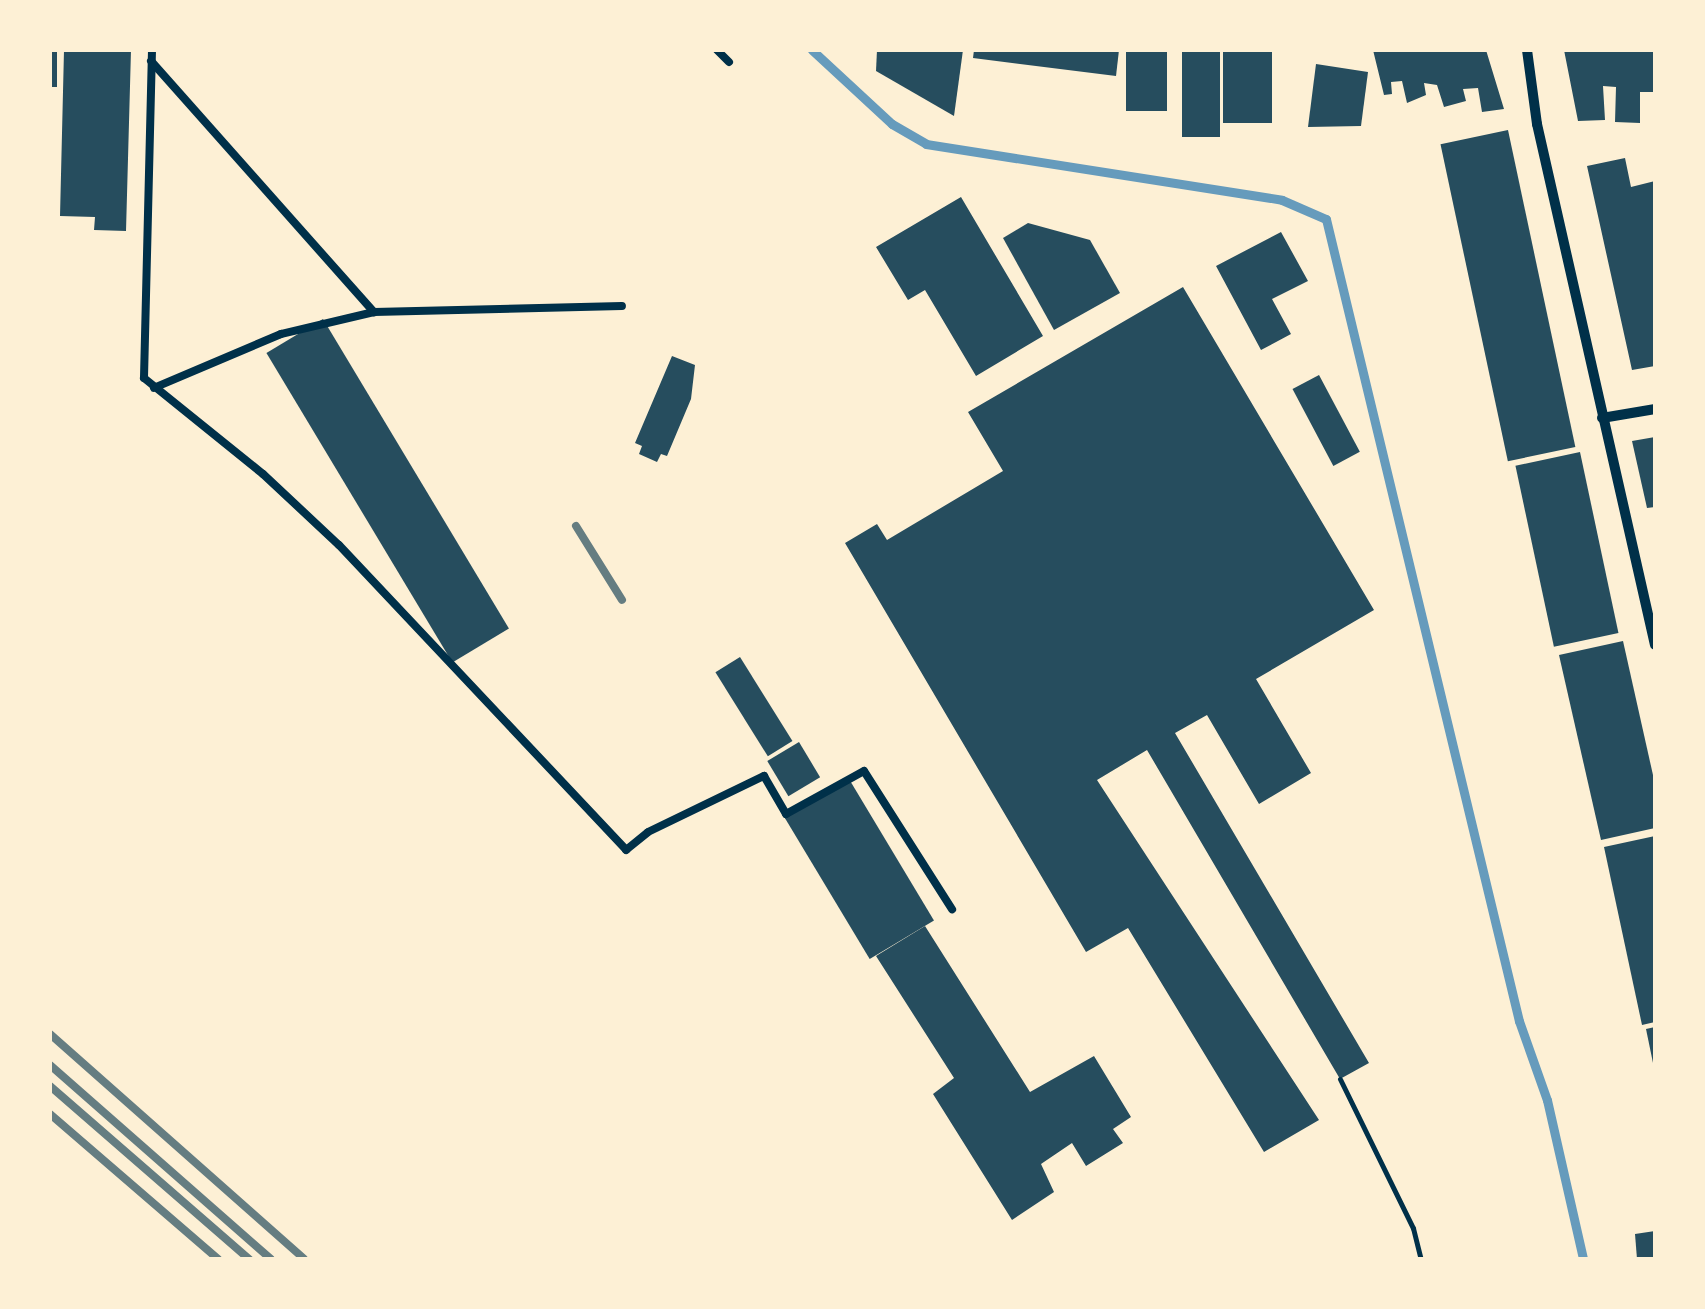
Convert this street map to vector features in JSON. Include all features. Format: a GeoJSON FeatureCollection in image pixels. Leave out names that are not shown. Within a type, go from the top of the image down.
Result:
{"type":"FeatureCollection","features":[{"type":"Feature","properties":{"kind":"street"},"geometry":{"type":"LineString","coordinates":[[1528,50],[1537,124],[1655,646]]}},
{"type":"Feature","properties":{"kind":"street"},"geometry":{"type":"LineString","coordinates":[[1602,418],[1655,408]]}},
{"type":"Feature","properties":{"kind":"lane"},"geometry":{"type":"LineString","coordinates":[[152,50],[144,378],[263,474],[338,545],[626,850],[648,832],[764,776],[786,814],[864,771],[952,908]]}},
{"type":"Feature","properties":{"kind":"lane"},"geometry":{"type":"LineString","coordinates":[[717,50],[728,62]]}},
{"type":"Feature","properties":{"kind":"lane"},"geometry":{"type":"LineString","coordinates":[[151,61],[374,312]]}},
{"type":"Feature","properties":{"kind":"lane"},"geometry":{"type":"LineString","coordinates":[[154,388],[280,334],[374,312],[622,306]]}},
{"type":"Feature","properties":{"kind":"path"},"geometry":{"type":"LineString","coordinates":[[1340,1079],[1413,1228],[1421,1259]]}},
{"type":"Feature","properties":{"kind":"building"},"geometry":{"type":"Polygon","coordinates":[[[50,50],[57,50],[57,87],[50,87],[50,50]]]}},
{"type":"Feature","properties":{"kind":"building"},"geometry":{"type":"Polygon","coordinates":[[[64,50],[131,50],[126,231],[94,230],[95,217],[60,216],[64,50]]]}},
{"type":"Feature","properties":{"kind":"building"},"geometry":{"type":"Polygon","coordinates":[[[877,50],[963,50],[954,116],[876,71],[877,50]]]}},
{"type":"Feature","properties":{"kind":"building"},"geometry":{"type":"Polygon","coordinates":[[[974,50],[1119,50],[1116,76],[973,58],[974,50]]]}},
{"type":"Feature","properties":{"kind":"building"},"geometry":{"type":"Polygon","coordinates":[[[1126,50],[1167,50],[1167,111],[1126,111],[1126,50]]]}},
{"type":"Feature","properties":{"kind":"building"},"geometry":{"type":"Polygon","coordinates":[[[1182,50],[1220,50],[1220,137],[1182,137],[1182,50]]]}},
{"type":"Feature","properties":{"kind":"building"},"geometry":{"type":"Polygon","coordinates":[[[1223,50],[1272,50],[1272,123],[1223,123],[1223,50]]]}},
{"type":"Feature","properties":{"kind":"building"},"geometry":{"type":"Polygon","coordinates":[[[1373,50],[1486,50],[1504,109],[1482,112],[1478,88],[1463,89],[1466,101],[1444,107],[1437,85],[1424,83],[1426,95],[1407,103],[1402,81],[1391,82],[1392,94],[1384,95],[1373,50]]]}},
{"type":"Feature","properties":{"kind":"building"},"geometry":{"type":"Polygon","coordinates":[[[1564,50],[1655,50],[1655,92],[1640,92],[1640,123],[1615,122],[1616,87],[1603,86],[1605,120],[1578,121],[1564,50]]]}},
{"type":"Feature","properties":{"kind":"building"},"geometry":{"type":"Polygon","coordinates":[[[1316,64],[1368,72],[1361,126],[1308,127],[1316,64]]]}},
{"type":"Feature","properties":{"kind":"building"},"geometry":{"type":"Polygon","coordinates":[[[1508,130],[1575,447],[1508,461],[1441,144],[1508,130]]]}},
{"type":"Feature","properties":{"kind":"building"},"geometry":{"type":"Polygon","coordinates":[[[1625,158],[1631,187],[1655,181],[1655,366],[1632,370],[1587,166],[1625,158]]]}},
{"type":"Feature","properties":{"kind":"building"},"geometry":{"type":"Polygon","coordinates":[[[961,197],[1043,336],[976,376],[925,290],[908,300],[876,247],[961,197]]]}},
{"type":"Feature","properties":{"kind":"building"},"geometry":{"type":"Polygon","coordinates":[[[1028,223],[1090,240],[1120,293],[1054,330],[1003,238],[1028,223]]]}},
{"type":"Feature","properties":{"kind":"building"},"geometry":{"type":"Polygon","coordinates":[[[1281,232],[1308,281],[1272,299],[1291,334],[1261,350],[1216,266],[1281,232]]]}},
{"type":"Feature","properties":{"kind":"building"},"geometry":{"type":"Polygon","coordinates":[[[1183,287],[1374,610],[1256,679],[1311,773],[1259,804],[1207,715],[1175,733],[1369,1063],[1340,1079],[1147,750],[1097,780],[1319,1120],[1264,1152],[1128,928],[1086,952],[845,543],[877,524],[887,540],[1003,471],[968,412],[1183,287]]]}},
{"type":"Feature","properties":{"kind":"building"},"geometry":{"type":"Polygon","coordinates":[[[323,319],[509,628],[452,662],[266,353],[323,319]]]}},
{"type":"Feature","properties":{"kind":"building"},"geometry":{"type":"Polygon","coordinates":[[[672,356],[695,365],[691,399],[667,456],[661,454],[657,462],[639,454],[642,446],[635,443],[672,356]]]}},
{"type":"Feature","properties":{"kind":"building"},"geometry":{"type":"Polygon","coordinates":[[[1319,375],[1360,452],[1333,466],[1293,389],[1319,375]]]}},
{"type":"Feature","properties":{"kind":"building"},"geometry":{"type":"Polygon","coordinates":[[[1655,437],[1655,507],[1647,508],[1632,441],[1655,437]]]}},
{"type":"Feature","properties":{"kind":"building"},"geometry":{"type":"Polygon","coordinates":[[[1580,452],[1618,633],[1554,647],[1515,466],[1580,452]]]}},
{"type":"Feature","properties":{"kind":"building"},"geometry":{"type":"Polygon","coordinates":[[[1623,641],[1655,784],[1655,828],[1601,840],[1559,655],[1623,641]]]}},
{"type":"Feature","properties":{"kind":"building"},"geometry":{"type":"Polygon","coordinates":[[[740,657],[792,741],[768,756],[715,672],[740,657]]]}},
{"type":"Feature","properties":{"kind":"building"},"geometry":{"type":"Polygon","coordinates":[[[799,742],[820,777],[788,796],[767,761],[799,742]]]}},
{"type":"Feature","properties":{"kind":"building"},"geometry":{"type":"Polygon","coordinates":[[[849,779],[934,920],[870,959],[785,818],[849,779]]]}},
{"type":"Feature","properties":{"kind":"building"},"geometry":{"type":"Polygon","coordinates":[[[1655,836],[1655,1022],[1642,1025],[1604,847],[1655,836]]]}},
{"type":"Feature","properties":{"kind":"building"},"geometry":{"type":"Polygon","coordinates":[[[925,926],[1030,1092],[1094,1056],[1131,1117],[1113,1129],[1123,1143],[1086,1166],[1072,1143],[1041,1164],[1054,1192],[1012,1220],[933,1094],[954,1078],[876,956],[925,926]]]}},
{"type":"Feature","properties":{"kind":"building"},"geometry":{"type":"Polygon","coordinates":[[[1655,1027],[1655,1063],[1653,1063],[1646,1029],[1655,1027]]]}},
{"type":"Feature","properties":{"kind":"building"},"geometry":{"type":"Polygon","coordinates":[[[1655,1231],[1655,1259],[1637,1259],[1635,1234],[1655,1231]]]}},
{"type":"Feature","properties":{"kind":"waterway"},"geometry":{"type":"LineString","coordinates":[[812,50],[892,124],[926,144],[1282,200],[1326,219],[1519,1021],[1547,1100],[1583,1259]]}},
{"type":"Feature","properties":{"kind":"railway"},"geometry":{"type":"LineString","coordinates":[[576,526],[622,600]]}},
{"type":"Feature","properties":{"kind":"railway"},"geometry":{"type":"LineString","coordinates":[[50,1034],[304,1259]]}},
{"type":"Feature","properties":{"kind":"railway"},"geometry":{"type":"LineString","coordinates":[[50,1065],[271,1259]]}},
{"type":"Feature","properties":{"kind":"railway"},"geometry":{"type":"LineString","coordinates":[[50,1086],[249,1259]]}},
{"type":"Feature","properties":{"kind":"railway"},"geometry":{"type":"LineString","coordinates":[[50,1114],[218,1259]]}}]}
